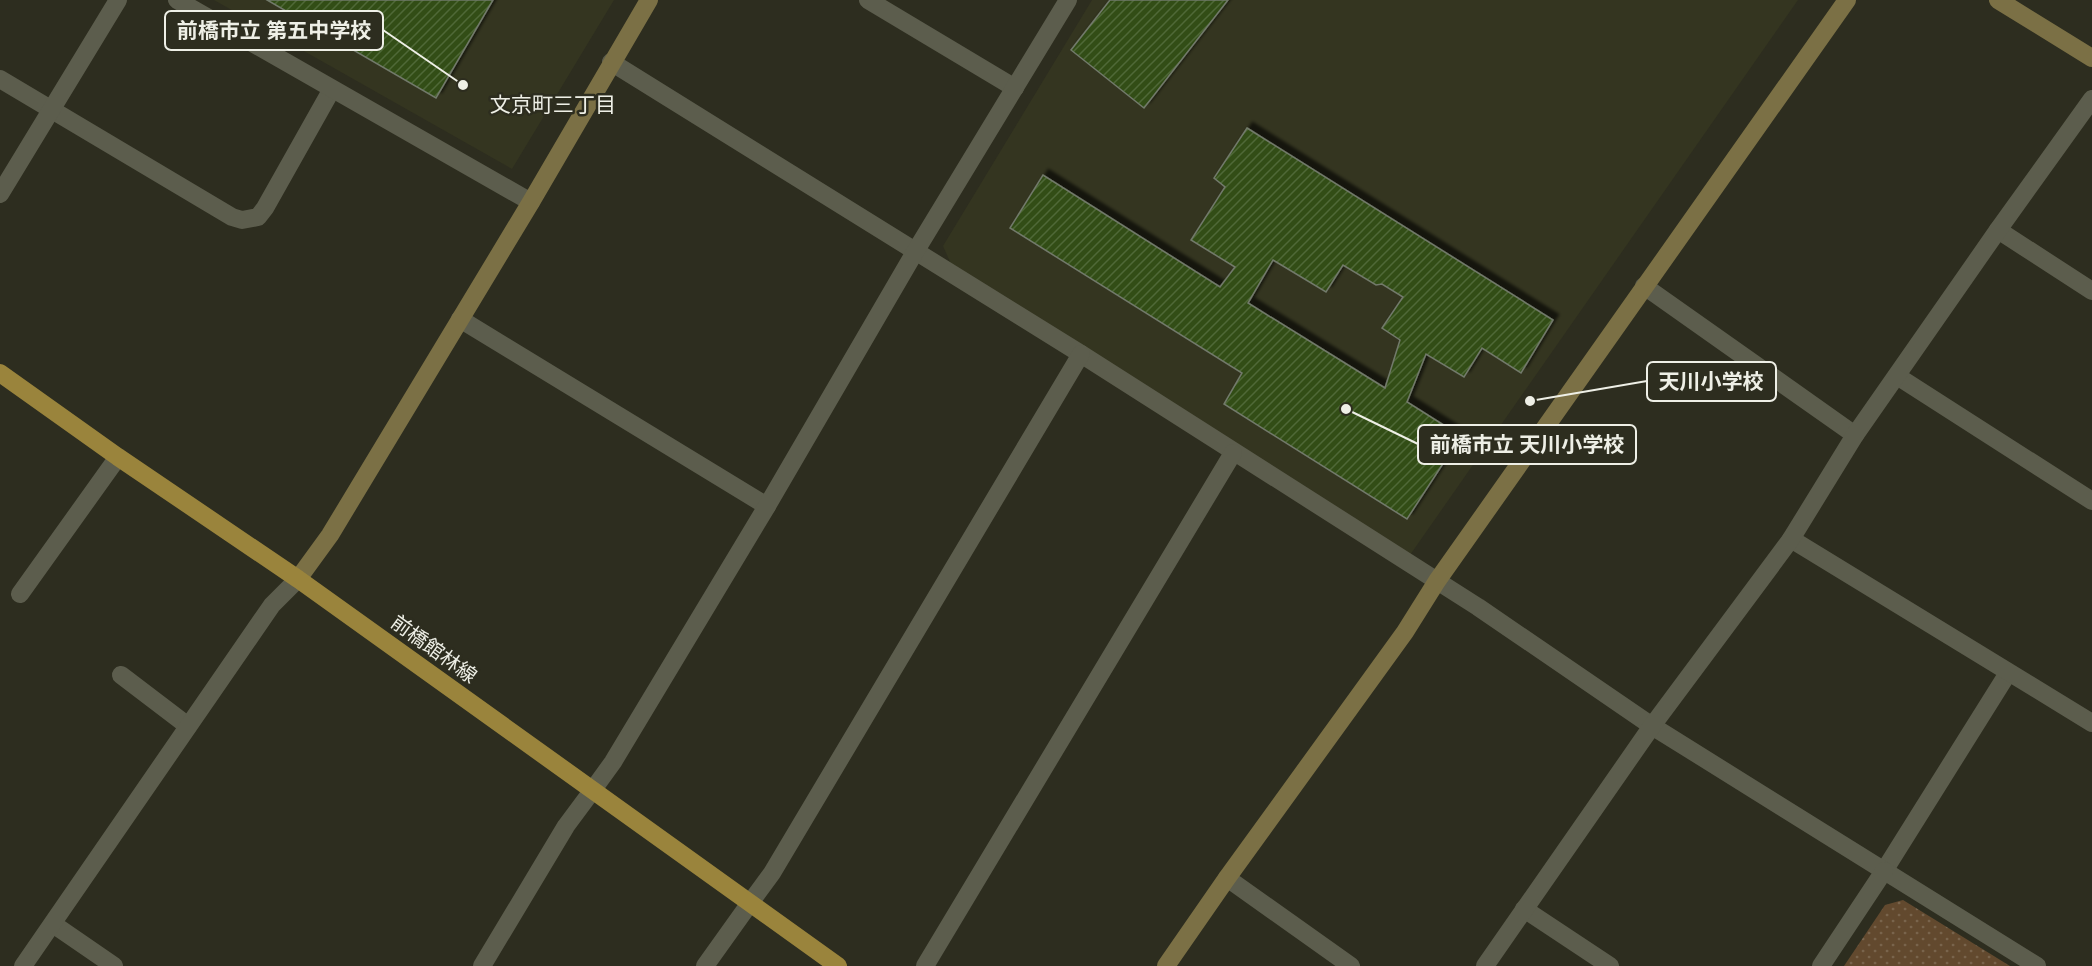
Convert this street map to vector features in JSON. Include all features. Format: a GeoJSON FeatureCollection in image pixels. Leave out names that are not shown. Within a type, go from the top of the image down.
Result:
{"type":"FeatureCollection","features":[{"type":"Feature","properties":{"kind":"main road","name":"前橋館林線"},"geometry":{"type":"LineString","coordinates":[[0,373],[118,457],[298,579],[838,966]]}},
{"type":"Feature","properties":{"kind":"street"},"geometry":{"type":"LineString","coordinates":[[0,194],[118,0]]}},
{"type":"Feature","properties":{"kind":"street"},"geometry":{"type":"LineString","coordinates":[[177,0],[531,202]]}},
{"type":"Feature","properties":{"kind":"street"},"geometry":{"type":"LineString","coordinates":[[23,966],[272,605],[298,579],[330,535],[531,202],[649,0]]}},
{"type":"Feature","properties":{"kind":"street"},"geometry":{"type":"LineString","coordinates":[[868,0],[1015,88]]}},
{"type":"Feature","properties":{"kind":"street"},"geometry":{"type":"LineString","coordinates":[[482,966],[566,826],[613,762],[767,506],[915,252],[1068,0]]}},
{"type":"Feature","properties":{"kind":"street"},"geometry":{"type":"LineString","coordinates":[[1166,966],[1405,632],[1437,581],[1847,0]]}},
{"type":"Feature","properties":{"kind":"street"},"geometry":{"type":"LineString","coordinates":[[1998,0],[2092,58]]}},
{"type":"Feature","properties":{"kind":"street"},"geometry":{"type":"LineString","coordinates":[[611,62],[1081,354],[1437,581],[1652,726],[2037,966]]}},
{"type":"Feature","properties":{"kind":"street"},"geometry":{"type":"LineString","coordinates":[[0,79],[232,217],[242,220],[258,217],[265,208],[332,89]]}},
{"type":"Feature","properties":{"kind":"street"},"geometry":{"type":"LineString","coordinates":[[1485,966],[1652,726],[1791,539],[1855,435],[2092,99]]}},
{"type":"Feature","properties":{"kind":"street"},"geometry":{"type":"LineString","coordinates":[[1998,230],[2092,291]]}},
{"type":"Feature","properties":{"kind":"street"},"geometry":{"type":"LineString","coordinates":[[1644,286],[1855,435]]}},
{"type":"Feature","properties":{"kind":"street"},"geometry":{"type":"LineString","coordinates":[[460,319],[767,506]]}},
{"type":"Feature","properties":{"kind":"street"},"geometry":{"type":"LineString","coordinates":[[705,966],[772,873],[1081,354]]}},
{"type":"Feature","properties":{"kind":"street"},"geometry":{"type":"LineString","coordinates":[[1897,376],[2092,501]]}},
{"type":"Feature","properties":{"kind":"street"},"geometry":{"type":"LineString","coordinates":[[925,966],[1233,453]]}},
{"type":"Feature","properties":{"kind":"street"},"geometry":{"type":"LineString","coordinates":[[20,594],[118,457]]}},
{"type":"Feature","properties":{"kind":"street"},"geometry":{"type":"LineString","coordinates":[[1791,539],[2092,723]]}},
{"type":"Feature","properties":{"kind":"street"},"geometry":{"type":"LineString","coordinates":[[1821,966],[1884,871],[2008,673]]}},
{"type":"Feature","properties":{"kind":"street"},"geometry":{"type":"LineString","coordinates":[[121,675],[188,726]]}},
{"type":"Feature","properties":{"kind":"street"},"geometry":{"type":"LineString","coordinates":[[1227,878],[1351,966]]}},
{"type":"Feature","properties":{"kind":"street"},"geometry":{"type":"LineString","coordinates":[[1524,909],[1610,966]]}},
{"type":"Feature","properties":{"kind":"street"},"geometry":{"type":"LineString","coordinates":[[53,924],[114,966]]}},
{"type":"Feature","properties":{"kind":"shaded area"},"geometry":{"type":"Polygon","coordinates":[[[214,0],[614,0],[512,169],[214,0]]]}},
{"type":"Feature","properties":{"kind":"shaded area"},"geometry":{"type":"Polygon","coordinates":[[[1092,0],[1798,0],[1410,555],[951,264],[943,246],[1092,0]]]}},
{"type":"Feature","properties":{"kind":"shaded area"},"geometry":{"type":"Polygon","coordinates":[[[1903,900],[2010,966],[1844,966],[1885,905],[1903,900]]]}},
{"type":"Feature","properties":{"kind":"building"},"geometry":{"type":"Polygon","coordinates":[[[267,0],[493,0],[436,98],[267,0]]]}},
{"type":"Feature","properties":{"kind":"building"},"geometry":{"type":"Polygon","coordinates":[[[1110,0],[1228,0],[1144,108],[1071,50],[1110,0]]]}},
{"type":"Feature","properties":{"kind":"building"},"geometry":{"type":"Polygon","coordinates":[[[1247,128],[1553,320],[1521,373],[1482,348],[1464,377],[1426,354],[1407,402],[1461,436],[1407,519],[1224,404],[1242,373],[1010,228],[1043,175],[1220,287],[1235,267],[1191,240],[1225,187],[1214,178],[1247,128]],[[1273,260],[1248,303],[1385,388],[1400,340],[1382,328],[1403,297],[1382,284],[1376,285],[1343,265],[1326,292],[1273,260]]]}},
{"type":"Feature","properties":{"kind":"place","name":"前橋市立 第五中学校"},"geometry":{"type":"Point","coordinates":[463,85]}},
{"type":"Feature","properties":{"kind":"place","name":"天川小学校"},"geometry":{"type":"Point","coordinates":[1530,401]}},
{"type":"Feature","properties":{"kind":"place","name":"前橋市立 天川小学校"},"geometry":{"type":"Point","coordinates":[1346,409]}},
{"type":"Feature","properties":{"kind":"district","name":"文京町三丁目"},"geometry":{"type":"Point","coordinates":[553,104]}}]}
